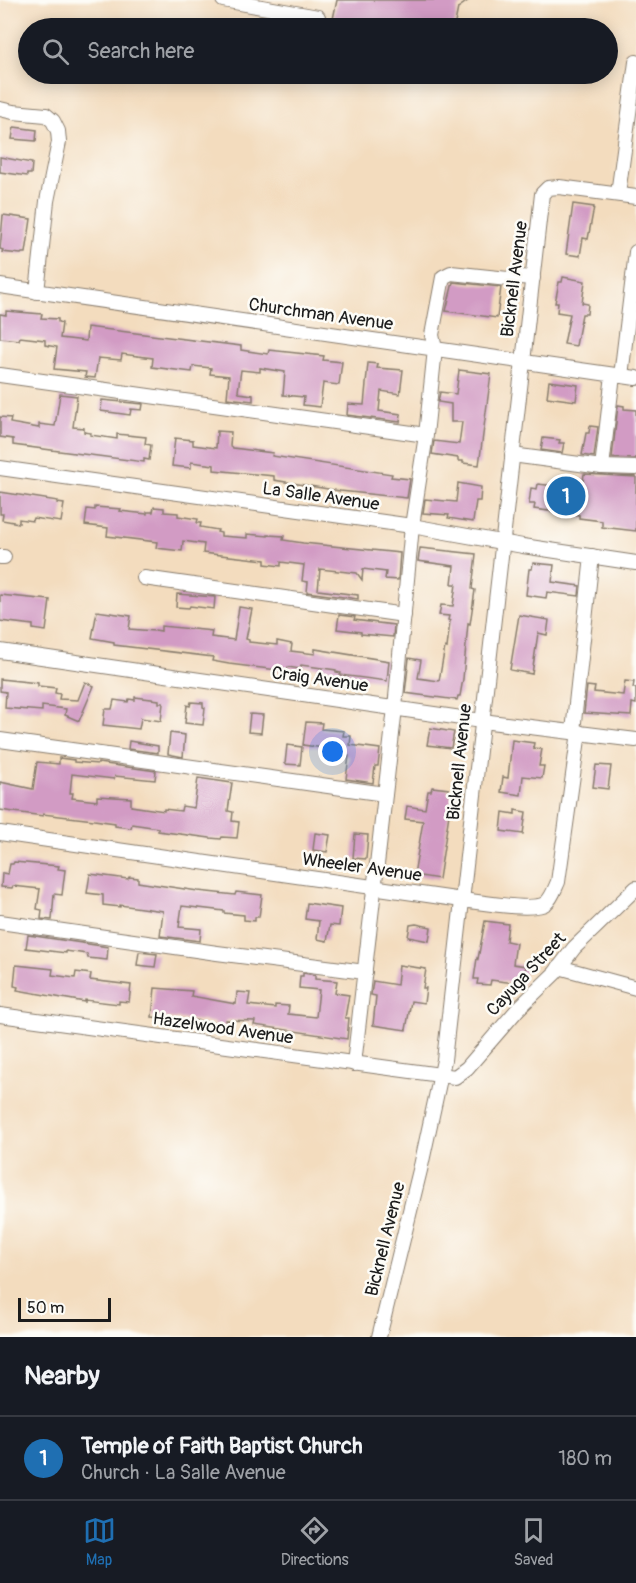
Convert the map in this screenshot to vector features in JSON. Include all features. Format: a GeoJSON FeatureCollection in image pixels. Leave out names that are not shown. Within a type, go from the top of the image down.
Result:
{"type":"FeatureCollection","features":[{"type":"Feature","properties":{"kind":"street"},"geometry":{"type":"LineString","coordinates":[[223,0],[318,17]]}},
{"type":"Feature","properties":{"kind":"street"},"geometry":{"type":"LineString","coordinates":[[636,62],[618,194],[636,197]]}},
{"type":"Feature","properties":{"kind":"street"},"geometry":{"type":"LineString","coordinates":[[0,109],[46,115],[53,121],[58,131],[59,142],[47,201],[37,292]]}},
{"type":"Feature","properties":{"kind":"street","name":"Bicknell Avenue"},"geometry":{"type":"LineString","coordinates":[[379,1337],[442,1076],[542,195],[549,188],[559,187],[618,194]]}},
{"type":"Feature","properties":{"kind":"street"},"geometry":{"type":"LineString","coordinates":[[602,467],[636,252]]}},
{"type":"Feature","properties":{"kind":"street"},"geometry":{"type":"LineString","coordinates":[[354,1064],[395,708],[412,526],[426,435],[435,349],[432,335],[445,275],[451,273],[508,279],[532,278]]}},
{"type":"Feature","properties":{"kind":"street","name":"Churchman Avenue"},"geometry":{"type":"LineString","coordinates":[[0,286],[636,378]]}},
{"type":"Feature","properties":{"kind":"street"},"geometry":{"type":"LineString","coordinates":[[0,375],[426,435]]}},
{"type":"Feature","properties":{"kind":"street"},"geometry":{"type":"LineString","coordinates":[[512,455],[602,467],[636,468]]}},
{"type":"Feature","properties":{"kind":"street","name":"La Salle Avenue"},"geometry":{"type":"LineString","coordinates":[[0,468],[412,526],[636,563]]}},
{"type":"Feature","properties":{"kind":"street","name":"Wheeler Avenue"},"geometry":{"type":"LineString","coordinates":[[0,833],[516,907],[539,906],[546,903],[558,882],[576,732],[592,556]]}},
{"type":"Feature","properties":{"kind":"street"},"geometry":{"type":"LineString","coordinates":[[144,578],[404,615]]}},
{"type":"Feature","properties":{"kind":"street","name":"Craig Avenue"},"geometry":{"type":"LineString","coordinates":[[0,651],[482,721],[636,740]]}},
{"type":"Feature","properties":{"kind":"street"},"geometry":{"type":"LineString","coordinates":[[0,740],[385,794]]}},
{"type":"Feature","properties":{"kind":"street","name":"Cayuga Street"},"geometry":{"type":"LineString","coordinates":[[442,1076],[455,1077],[467,1068],[501,1026],[559,968],[574,948],[636,888]]}},
{"type":"Feature","properties":{"kind":"street"},"geometry":{"type":"LineString","coordinates":[[0,922],[365,972]]}},
{"type":"Feature","properties":{"kind":"street"},"geometry":{"type":"LineString","coordinates":[[559,968],[636,988]]}},
{"type":"Feature","properties":{"kind":"street","name":"Hazelwood Avenue"},"geometry":{"type":"LineString","coordinates":[[0,1015],[442,1076]]}},
{"type":"Feature","properties":{"kind":"building"},"geometry":{"type":"Polygon","coordinates":[[[337,0],[469,0],[458,8],[456,18],[333,18],[337,0]]]}},
{"type":"Feature","properties":{"kind":"building"},"geometry":{"type":"Polygon","coordinates":[[[14,127],[37,130],[36,141],[12,139],[14,127]]]}},
{"type":"Feature","properties":{"kind":"building"},"geometry":{"type":"Polygon","coordinates":[[[0,157],[32,163],[31,174],[27,176],[0,172],[0,157]]]}},
{"type":"Feature","properties":{"kind":"building"},"geometry":{"type":"Polygon","coordinates":[[[573,204],[594,207],[588,239],[583,238],[580,256],[566,254],[573,204]]]}},
{"type":"Feature","properties":{"kind":"building"},"geometry":{"type":"Polygon","coordinates":[[[3,215],[31,219],[26,253],[2,252],[3,250],[0,249],[3,215]]]}},
{"type":"Feature","properties":{"kind":"building"},"geometry":{"type":"Polygon","coordinates":[[[563,277],[585,281],[582,303],[588,304],[587,314],[582,314],[576,346],[564,344],[570,314],[557,312],[558,303],[555,303],[559,282],[562,282],[563,277]]]}},
{"type":"Feature","properties":{"kind":"building"},"geometry":{"type":"Polygon","coordinates":[[[453,282],[501,287],[497,318],[446,311],[453,282]]]}},
{"type":"Feature","properties":{"kind":"building"},"geometry":{"type":"Polygon","coordinates":[[[6,311],[42,314],[41,318],[58,319],[58,322],[62,323],[60,338],[86,341],[87,327],[241,346],[241,350],[268,354],[269,350],[324,356],[323,360],[342,362],[339,385],[323,383],[320,407],[303,405],[304,397],[283,395],[285,372],[260,368],[260,372],[241,370],[238,391],[253,395],[253,401],[227,398],[229,376],[210,374],[211,368],[193,366],[192,372],[152,367],[153,358],[122,354],[121,360],[98,358],[95,378],[85,377],[86,372],[54,369],[57,347],[45,345],[45,340],[20,337],[19,340],[0,338],[0,314],[6,315],[6,311]]]}},
{"type":"Feature","properties":{"kind":"building"},"geometry":{"type":"Polygon","coordinates":[[[368,363],[378,364],[377,368],[403,370],[400,394],[381,391],[379,411],[401,414],[400,422],[347,415],[348,404],[364,405],[368,363]]]}},
{"type":"Feature","properties":{"kind":"building"},"geometry":{"type":"Polygon","coordinates":[[[459,370],[491,374],[479,465],[463,463],[463,461],[458,461],[458,458],[432,454],[434,441],[459,444],[462,422],[451,422],[451,404],[438,402],[440,392],[456,394],[459,370]]]}},
{"type":"Feature","properties":{"kind":"building"},"geometry":{"type":"Polygon","coordinates":[[[549,381],[578,385],[576,401],[547,397],[549,381]]]}},
{"type":"Feature","properties":{"kind":"building"},"geometry":{"type":"Polygon","coordinates":[[[60,394],[77,396],[73,427],[84,428],[84,432],[91,433],[90,435],[117,439],[117,434],[146,437],[145,444],[151,445],[149,460],[144,459],[144,462],[13,445],[13,439],[0,437],[0,417],[11,418],[10,423],[39,428],[39,424],[55,426],[60,394]]]}},
{"type":"Feature","properties":{"kind":"building"},"geometry":{"type":"Polygon","coordinates":[[[102,400],[143,404],[142,410],[131,409],[130,415],[101,411],[102,400]]]}},
{"type":"Feature","properties":{"kind":"building"},"geometry":{"type":"Polygon","coordinates":[[[618,405],[624,406],[624,409],[636,410],[636,459],[612,458],[618,405]]]}},
{"type":"Feature","properties":{"kind":"building"},"geometry":{"type":"Polygon","coordinates":[[[590,426],[598,427],[594,457],[582,455],[586,433],[589,433],[590,426]]]}},
{"type":"Feature","properties":{"kind":"building"},"geometry":{"type":"Polygon","coordinates":[[[217,431],[231,432],[230,446],[233,448],[273,453],[272,456],[392,474],[391,477],[410,479],[407,498],[340,491],[274,480],[274,476],[214,470],[214,465],[191,462],[191,468],[172,466],[175,438],[193,440],[193,445],[216,448],[217,431]]]}},
{"type":"Feature","properties":{"kind":"building"},"geometry":{"type":"Polygon","coordinates":[[[543,438],[560,440],[559,443],[564,443],[562,453],[541,450],[543,438]]]}},
{"type":"Feature","properties":{"kind":"building"},"geometry":{"type":"Polygon","coordinates":[[[584,474],[636,477],[636,531],[602,527],[602,521],[579,518],[579,515],[534,509],[535,504],[529,504],[531,488],[537,489],[538,484],[582,489],[584,474]]]}},
{"type":"Feature","properties":{"kind":"building"},"geometry":{"type":"Polygon","coordinates":[[[458,483],[481,487],[480,501],[476,501],[473,522],[448,518],[449,515],[423,513],[425,499],[456,502],[458,483]]]}},
{"type":"Feature","properties":{"kind":"building"},"geometry":{"type":"Polygon","coordinates":[[[0,492],[58,501],[57,503],[64,504],[61,522],[33,518],[32,521],[19,519],[19,523],[2,520],[0,492]]]}},
{"type":"Feature","properties":{"kind":"building"},"geometry":{"type":"Polygon","coordinates":[[[95,507],[147,514],[147,512],[153,512],[154,507],[164,508],[164,512],[178,513],[178,516],[198,519],[197,523],[201,523],[200,527],[218,530],[221,536],[247,538],[247,534],[284,536],[283,540],[303,543],[400,553],[398,580],[385,579],[386,572],[363,569],[362,580],[357,573],[320,569],[318,590],[358,595],[358,599],[307,592],[308,582],[302,581],[304,565],[281,562],[281,566],[265,564],[265,560],[203,553],[204,544],[183,541],[182,551],[156,548],[157,542],[107,536],[108,528],[85,525],[87,509],[95,510],[95,507]]]}},
{"type":"Feature","properties":{"kind":"building"},"geometry":{"type":"Polygon","coordinates":[[[420,548],[476,554],[472,589],[475,590],[470,624],[468,623],[463,679],[457,700],[405,693],[409,658],[421,660],[418,678],[439,681],[445,647],[447,648],[450,621],[449,616],[439,615],[441,605],[453,606],[456,584],[452,584],[454,566],[418,561],[420,548]]]}},
{"type":"Feature","properties":{"kind":"building"},"geometry":{"type":"Polygon","coordinates":[[[533,563],[554,565],[552,582],[580,586],[579,596],[547,592],[546,598],[526,595],[529,569],[532,569],[533,563]]]}},
{"type":"Feature","properties":{"kind":"building"},"geometry":{"type":"Polygon","coordinates":[[[177,594],[215,597],[214,609],[176,607],[177,594]]]}},
{"type":"Feature","properties":{"kind":"building"},"geometry":{"type":"Polygon","coordinates":[[[0,595],[50,600],[46,631],[33,629],[33,625],[0,621],[0,595]]]}},
{"type":"Feature","properties":{"kind":"building"},"geometry":{"type":"Polygon","coordinates":[[[239,607],[252,609],[246,639],[249,642],[277,645],[277,641],[292,644],[291,651],[315,654],[315,649],[389,661],[387,681],[340,675],[341,673],[336,670],[301,665],[300,669],[288,667],[286,671],[229,664],[212,661],[213,657],[114,645],[114,642],[92,638],[97,611],[131,616],[129,629],[161,631],[161,626],[203,630],[212,631],[211,637],[234,640],[239,607]]]}},
{"type":"Feature","properties":{"kind":"building"},"geometry":{"type":"Polygon","coordinates":[[[339,615],[355,617],[354,620],[394,625],[393,637],[337,629],[339,615]]]}},
{"type":"Feature","properties":{"kind":"building"},"geometry":{"type":"Polygon","coordinates":[[[519,615],[549,620],[547,635],[538,633],[532,674],[510,670],[519,615]]]}},
{"type":"Feature","properties":{"kind":"building"},"geometry":{"type":"Polygon","coordinates":[[[0,679],[38,683],[38,686],[56,688],[55,693],[60,694],[59,699],[78,700],[85,682],[94,686],[79,721],[65,715],[66,709],[42,706],[42,711],[5,708],[6,692],[0,691],[0,679]]]}},
{"type":"Feature","properties":{"kind":"building"},"geometry":{"type":"Polygon","coordinates":[[[625,681],[634,682],[633,688],[636,688],[636,704],[632,703],[631,716],[584,713],[587,686],[595,687],[594,692],[623,695],[625,681]]]}},
{"type":"Feature","properties":{"kind":"building"},"geometry":{"type":"Polygon","coordinates":[[[135,697],[159,700],[159,703],[163,703],[161,721],[141,718],[139,729],[103,725],[105,709],[112,709],[114,700],[128,702],[129,699],[135,700],[135,697]]]}},
{"type":"Feature","properties":{"kind":"building"},"geometry":{"type":"Polygon","coordinates":[[[191,702],[203,703],[205,708],[203,725],[185,723],[187,705],[190,706],[191,702]]]}},
{"type":"Feature","properties":{"kind":"building"},"geometry":{"type":"Polygon","coordinates":[[[250,714],[263,715],[261,733],[248,732],[250,714]]]}},
{"type":"Feature","properties":{"kind":"building"},"geometry":{"type":"Polygon","coordinates":[[[306,722],[322,723],[321,729],[344,731],[343,736],[351,736],[350,745],[380,749],[373,783],[346,779],[349,756],[338,755],[338,750],[303,745],[306,722]]]}},
{"type":"Feature","properties":{"kind":"building"},"geometry":{"type":"Polygon","coordinates":[[[430,728],[454,732],[451,748],[427,745],[430,728]]]}},
{"type":"Feature","properties":{"kind":"building"},"geometry":{"type":"Polygon","coordinates":[[[170,733],[185,735],[183,757],[168,754],[170,733]]]}},
{"type":"Feature","properties":{"kind":"building"},"geometry":{"type":"Polygon","coordinates":[[[512,740],[534,743],[533,748],[542,749],[539,766],[544,766],[542,778],[523,776],[521,795],[501,792],[503,777],[508,778],[512,740]]]}},
{"type":"Feature","properties":{"kind":"building"},"geometry":{"type":"Polygon","coordinates":[[[129,741],[158,746],[158,753],[128,749],[129,741]]]}},
{"type":"Feature","properties":{"kind":"building"},"geometry":{"type":"Polygon","coordinates":[[[287,745],[302,747],[300,765],[285,764],[287,745]]]}},
{"type":"Feature","properties":{"kind":"building"},"geometry":{"type":"Polygon","coordinates":[[[59,758],[74,760],[74,762],[156,771],[155,780],[115,776],[114,779],[72,774],[70,793],[73,793],[72,798],[97,801],[97,796],[131,798],[131,806],[181,811],[182,806],[194,808],[198,778],[232,783],[228,811],[233,812],[232,821],[239,822],[237,838],[210,838],[158,831],[158,828],[132,824],[131,828],[94,820],[0,810],[0,782],[33,789],[37,762],[59,764],[59,758]]]}},
{"type":"Feature","properties":{"kind":"building"},"geometry":{"type":"Polygon","coordinates":[[[596,765],[611,766],[608,789],[593,787],[596,765]]]}},
{"type":"Feature","properties":{"kind":"building"},"geometry":{"type":"Polygon","coordinates":[[[432,787],[449,789],[448,794],[452,795],[439,879],[414,875],[423,821],[405,819],[407,806],[425,809],[428,791],[431,791],[432,787]]]}},
{"type":"Feature","properties":{"kind":"building"},"geometry":{"type":"Polygon","coordinates":[[[515,810],[526,812],[523,834],[501,831],[503,812],[515,814],[515,810]]]}},
{"type":"Feature","properties":{"kind":"building"},"geometry":{"type":"Polygon","coordinates":[[[315,833],[330,835],[327,852],[313,850],[315,833]]]}},
{"type":"Feature","properties":{"kind":"building"},"geometry":{"type":"Polygon","coordinates":[[[355,834],[368,835],[366,859],[353,858],[355,834]]]}},
{"type":"Feature","properties":{"kind":"building"},"geometry":{"type":"Polygon","coordinates":[[[14,862],[59,866],[58,869],[65,870],[62,895],[54,894],[52,920],[41,919],[42,910],[37,909],[40,889],[1,887],[2,873],[8,874],[10,864],[14,862]]]}},
{"type":"Feature","properties":{"kind":"building"},"geometry":{"type":"Polygon","coordinates":[[[90,874],[128,879],[129,877],[138,878],[138,882],[198,891],[262,895],[259,917],[255,917],[255,921],[244,920],[244,915],[182,906],[179,927],[201,929],[200,941],[160,936],[163,911],[103,905],[103,895],[87,893],[90,874]]]}},
{"type":"Feature","properties":{"kind":"building"},"geometry":{"type":"Polygon","coordinates":[[[307,903],[341,908],[339,926],[330,925],[327,941],[317,939],[319,921],[305,919],[307,903]]]}},
{"type":"Feature","properties":{"kind":"building"},"geometry":{"type":"Polygon","coordinates":[[[485,921],[508,924],[506,941],[516,943],[513,964],[526,966],[523,984],[491,980],[490,985],[477,984],[478,979],[474,979],[485,921]]]}},
{"type":"Feature","properties":{"kind":"building"},"geometry":{"type":"Polygon","coordinates":[[[410,925],[431,927],[429,941],[408,937],[410,925]]]}},
{"type":"Feature","properties":{"kind":"building"},"geometry":{"type":"Polygon","coordinates":[[[28,935],[108,947],[107,960],[88,958],[87,954],[26,948],[28,935]]]}},
{"type":"Feature","properties":{"kind":"building"},"geometry":{"type":"Polygon","coordinates":[[[139,952],[157,954],[155,967],[137,965],[139,952]]]}},
{"type":"Feature","properties":{"kind":"building"},"geometry":{"type":"Polygon","coordinates":[[[16,965],[53,969],[52,975],[75,978],[76,972],[91,974],[90,980],[131,985],[129,1002],[119,1001],[119,1004],[85,1000],[85,1002],[17,990],[18,987],[14,986],[16,965]]]}},
{"type":"Feature","properties":{"kind":"building"},"geometry":{"type":"Polygon","coordinates":[[[399,965],[426,969],[423,988],[426,988],[424,1003],[411,1001],[406,1030],[373,1025],[376,996],[371,995],[373,981],[397,985],[399,965]]]}},
{"type":"Feature","properties":{"kind":"building"},"geometry":{"type":"Polygon","coordinates":[[[303,973],[315,975],[315,979],[337,981],[335,993],[349,995],[345,1018],[349,1018],[347,1039],[254,1025],[255,1021],[226,1020],[225,1028],[215,1027],[215,1023],[202,1021],[152,1017],[155,988],[192,991],[191,996],[236,1004],[237,992],[250,993],[248,1005],[275,1008],[275,1005],[289,1006],[288,1014],[316,1017],[319,990],[299,988],[300,976],[303,976],[303,973]]]}},
{"type":"Feature","properties":{"kind":"place","name":"Temple of Faith Baptist Church"},"geometry":{"type":"Point","coordinates":[566,496]}}]}
